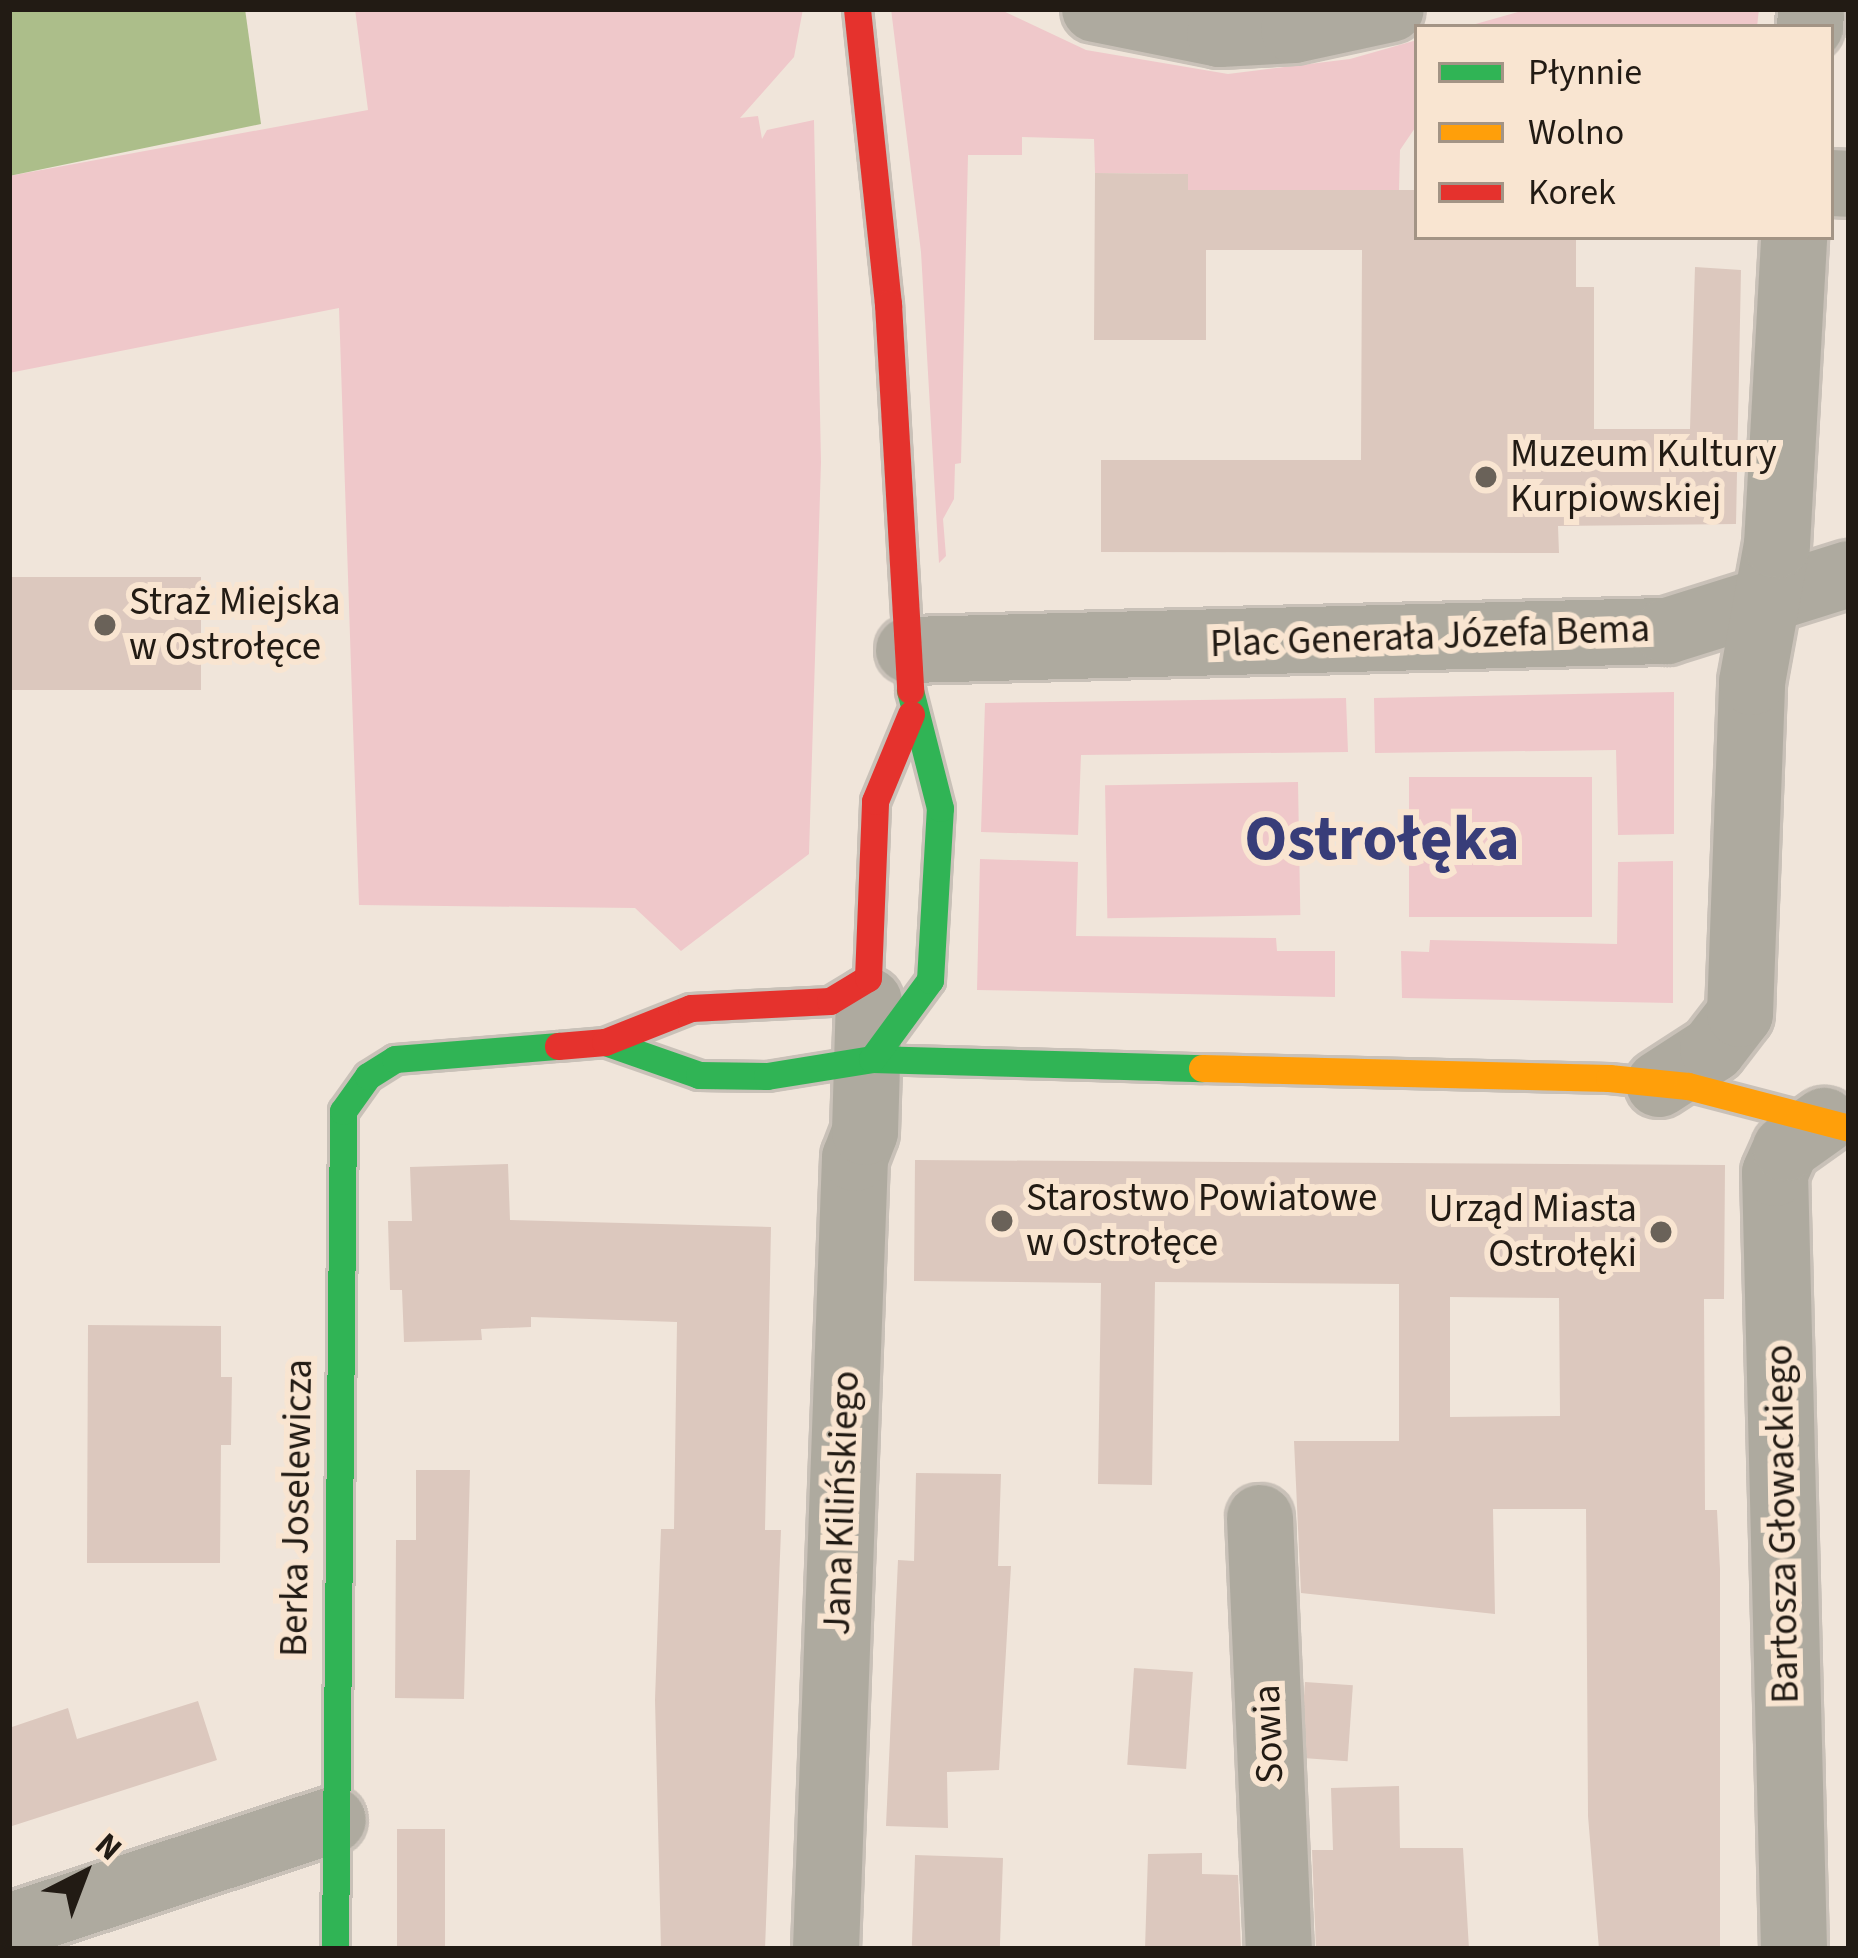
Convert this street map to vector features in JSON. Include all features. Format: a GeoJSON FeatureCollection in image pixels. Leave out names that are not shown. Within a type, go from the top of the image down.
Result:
{"type":"FeatureCollection","features":[{"type":"Feature","properties":{"kind":"street"},"geometry":{"type":"LineString","coordinates":[[857,9],[886,281],[911,715],[940,808],[930,980],[901,1030],[872,1060]]}},
{"type":"Feature","properties":{"kind":"street"},"geometry":{"type":"LineString","coordinates":[[1095,9],[1220,34],[1294,30],[1391,9]]}},
{"type":"Feature","properties":{"kind":"street"},"geometry":{"type":"LineString","coordinates":[[1659,1084],[1714,1049],[1740,1014],[1752,682],[1772,593],[1794,240]]}},
{"type":"Feature","properties":{"kind":"street","name":"Plac Generała Józefa Bema"},"geometry":{"type":"LineString","coordinates":[[909,650],[1667,631],[1772,593],[1849,574]]}},
{"type":"Feature","properties":{"kind":"street"},"geometry":{"type":"LineString","coordinates":[[872,1060],[868,978],[875,801],[911,715]]}},
{"type":"Feature","properties":{"kind":"street"},"geometry":{"type":"LineString","coordinates":[[605,1042],[691,1008],[830,1001],[868,978]]}},
{"type":"Feature","properties":{"kind":"street"},"geometry":{"type":"LineString","coordinates":[[605,1042],[699,1075],[767,1076],[872,1060],[1659,1084],[1749,1101],[1837,1125]]}},
{"type":"Feature","properties":{"kind":"street","name":"Berka Joselewicza"},"geometry":{"type":"LineString","coordinates":[[335,1949],[343,1111],[368,1076],[424,1053],[605,1042]]}},
{"type":"Feature","properties":{"kind":"street","name":"Jana Kilińskiego"},"geometry":{"type":"LineString","coordinates":[[826,1949],[855,1158],[872,1060]]}},
{"type":"Feature","properties":{"kind":"street","name":"Bartosza Głowackiego"},"geometry":{"type":"LineString","coordinates":[[1794,1949],[1775,1173],[1786,1148],[1837,1125]]}},
{"type":"Feature","properties":{"kind":"street","name":"Sowia"},"geometry":{"type":"LineString","coordinates":[[1260,1518],[1279,1949]]}},
{"type":"Feature","properties":{"kind":"street"},"geometry":{"type":"LineString","coordinates":[[9,1927],[333,1820]]}},
{"type":"Feature","properties":{"kind":"shaded area"},"geometry":{"type":"Polygon","coordinates":[[[9,9],[245,9],[261,124],[9,176],[9,9]]]}},
{"type":"Feature","properties":{"kind":"shaded area"},"geometry":{"type":"Polygon","coordinates":[[[355,9],[803,9],[794,57],[740,118],[758,116],[762,139],[767,130],[814,120],[821,462],[809,854],[681,951],[635,908],[359,905],[339,308],[9,373],[9,176],[368,110],[355,9]]]}},
{"type":"Feature","properties":{"kind":"shaded area"},"geometry":{"type":"Polygon","coordinates":[[[891,9],[999,9],[1086,50],[1228,74],[1350,59],[1414,41],[1414,129],[1400,150],[1399,190],[1188,190],[1187,174],[1095,173],[1094,139],[1022,137],[1022,155],[968,155],[961,463],[955,464],[954,499],[943,519],[946,556],[939,563],[921,252],[891,9]]]}},
{"type":"Feature","properties":{"kind":"shaded area"},"geometry":{"type":"Polygon","coordinates":[[[1529,9],[1759,9],[1757,24],[1476,24],[1529,9]]]}},
{"type":"Feature","properties":{"kind":"shaded area"},"geometry":{"type":"Polygon","coordinates":[[[1674,692],[1674,834],[1618,835],[1616,750],[1375,753],[1374,698],[1674,692]]]}},
{"type":"Feature","properties":{"kind":"shaded area"},"geometry":{"type":"Polygon","coordinates":[[[1346,698],[1348,752],[1081,755],[1078,835],[981,832],[985,703],[1346,698]]]}},
{"type":"Feature","properties":{"kind":"shaded area"},"geometry":{"type":"Polygon","coordinates":[[[1409,777],[1592,777],[1592,917],[1409,917],[1409,777]]]}},
{"type":"Feature","properties":{"kind":"shaded area"},"geometry":{"type":"Polygon","coordinates":[[[1298,782],[1300,915],[1107,918],[1105,785],[1298,782]]]}},
{"type":"Feature","properties":{"kind":"shaded area"},"geometry":{"type":"Polygon","coordinates":[[[980,859],[1078,862],[1076,936],[1276,938],[1277,951],[1335,951],[1335,997],[977,990],[980,859]]]}},
{"type":"Feature","properties":{"kind":"shaded area"},"geometry":{"type":"Polygon","coordinates":[[[1673,861],[1673,1003],[1402,998],[1401,951],[1429,952],[1430,940],[1617,944],[1618,862],[1673,861]]]}},
{"type":"Feature","properties":{"kind":"building"},"geometry":{"type":"Polygon","coordinates":[[[1095,173],[1188,174],[1188,190],[1414,190],[1414,240],[1576,240],[1576,287],[1594,287],[1594,429],[1690,429],[1695,267],[1741,270],[1736,524],[1558,526],[1559,553],[1101,552],[1101,460],[1361,460],[1362,250],[1206,250],[1206,340],[1094,340],[1095,173]]]}},
{"type":"Feature","properties":{"kind":"building","name":"Straż Miejska w Ostrołęce"},"geometry":{"type":"Polygon","coordinates":[[[9,577],[201,577],[201,690],[9,690],[9,577]]]}},
{"type":"Feature","properties":{"kind":"building"},"geometry":{"type":"Polygon","coordinates":[[[915,1160],[1725,1165],[1724,1299],[1704,1299],[1705,1510],[1717,1510],[1720,1569],[1720,1949],[1599,1949],[1588,1816],[1586,1509],[1493,1509],[1495,1614],[1301,1593],[1294,1441],[1399,1441],[1399,1284],[1155,1282],[1152,1485],[1098,1484],[1101,1283],[914,1281],[915,1160]],[[1450,1297],[1450,1417],[1560,1416],[1559,1298],[1450,1297]]]}},
{"type":"Feature","properties":{"kind":"building"},"geometry":{"type":"Polygon","coordinates":[[[508,1164],[510,1220],[771,1227],[765,1530],[781,1530],[765,1949],[661,1949],[655,1700],[661,1529],[674,1529],[677,1322],[531,1317],[531,1327],[481,1329],[482,1340],[404,1342],[402,1290],[390,1290],[388,1221],[412,1221],[410,1167],[508,1164]]]}},
{"type":"Feature","properties":{"kind":"building"},"geometry":{"type":"Polygon","coordinates":[[[88,1325],[221,1326],[221,1377],[232,1377],[231,1445],[221,1445],[220,1563],[87,1563],[88,1325]]]}},
{"type":"Feature","properties":{"kind":"building"},"geometry":{"type":"Polygon","coordinates":[[[416,1470],[470,1470],[464,1699],[395,1698],[396,1540],[416,1540],[416,1470]]]}},
{"type":"Feature","properties":{"kind":"building"},"geometry":{"type":"Polygon","coordinates":[[[916,1473],[1001,1474],[998,1566],[1011,1566],[999,1770],[947,1772],[948,1828],[886,1826],[898,1560],[914,1561],[916,1473]]]}},
{"type":"Feature","properties":{"kind":"building"},"geometry":{"type":"Polygon","coordinates":[[[1134,1668],[1193,1672],[1186,1769],[1127,1765],[1134,1668]]]}},
{"type":"Feature","properties":{"kind":"building"},"geometry":{"type":"Polygon","coordinates":[[[1305,1682],[1353,1685],[1348,1761],[1300,1758],[1305,1682]]]}},
{"type":"Feature","properties":{"kind":"building"},"geometry":{"type":"Polygon","coordinates":[[[198,1701],[217,1760],[9,1827],[9,1728],[68,1708],[77,1739],[198,1701]]]}},
{"type":"Feature","properties":{"kind":"building"},"geometry":{"type":"Polygon","coordinates":[[[1399,1786],[1400,1848],[1463,1848],[1469,1949],[1316,1949],[1312,1850],[1333,1850],[1331,1788],[1399,1786]]]}},
{"type":"Feature","properties":{"kind":"building"},"geometry":{"type":"Polygon","coordinates":[[[397,1829],[445,1829],[445,1949],[397,1949],[397,1829]]]}},
{"type":"Feature","properties":{"kind":"building"},"geometry":{"type":"Polygon","coordinates":[[[1202,1853],[1202,1874],[1238,1875],[1241,1949],[1145,1949],[1148,1854],[1202,1853]]]}},
{"type":"Feature","properties":{"kind":"building"},"geometry":{"type":"Polygon","coordinates":[[[915,1855],[1003,1858],[1000,1949],[912,1946],[915,1855]]]}},
{"type":"Feature","properties":{"kind":"traffic: fast"},"geometry":{"type":"LineString","coordinates":[[872,1059],[930,980],[940,808],[910,690]]}},
{"type":"Feature","properties":{"kind":"traffic: fast"},"geometry":{"type":"LineString","coordinates":[[605,1042],[699,1075],[767,1076],[872,1059],[1202,1068]]}},
{"type":"Feature","properties":{"kind":"traffic: fast"},"geometry":{"type":"LineString","coordinates":[[335,1949],[343,1111],[368,1076],[395,1059],[558,1046]]}},
{"type":"Feature","properties":{"kind":"traffic: slow"},"geometry":{"type":"LineString","coordinates":[[1202,1068],[1609,1078],[1688,1086],[1849,1128]]}},
{"type":"Feature","properties":{"kind":"traffic: jam"},"geometry":{"type":"LineString","coordinates":[[857,9],[888,304],[910,690]]}},
{"type":"Feature","properties":{"kind":"traffic: jam"},"geometry":{"type":"LineString","coordinates":[[558,1046],[605,1042],[691,1008],[830,1001],[868,978],[875,801],[911,714]]}},
{"type":"Feature","properties":{"kind":"place","name":"Muzeum Kultury Kurpiowskiej"},"geometry":{"type":"Point","coordinates":[1486,477]}},
{"type":"Feature","properties":{"kind":"place","name":"Straż Miejska w Ostrołęce"},"geometry":{"type":"Point","coordinates":[105,625]}},
{"type":"Feature","properties":{"kind":"place","name":"Starostwo Powiatowe w Ostrołęce"},"geometry":{"type":"Point","coordinates":[1002,1221]}},
{"type":"Feature","properties":{"kind":"place","name":"Urząd Miasta Ostrołęki"},"geometry":{"type":"Point","coordinates":[1661,1232]}},
{"type":"Feature","properties":{"kind":"district","name":"Ostrołęka"},"geometry":{"type":"Point","coordinates":[1382,839]}}]}
